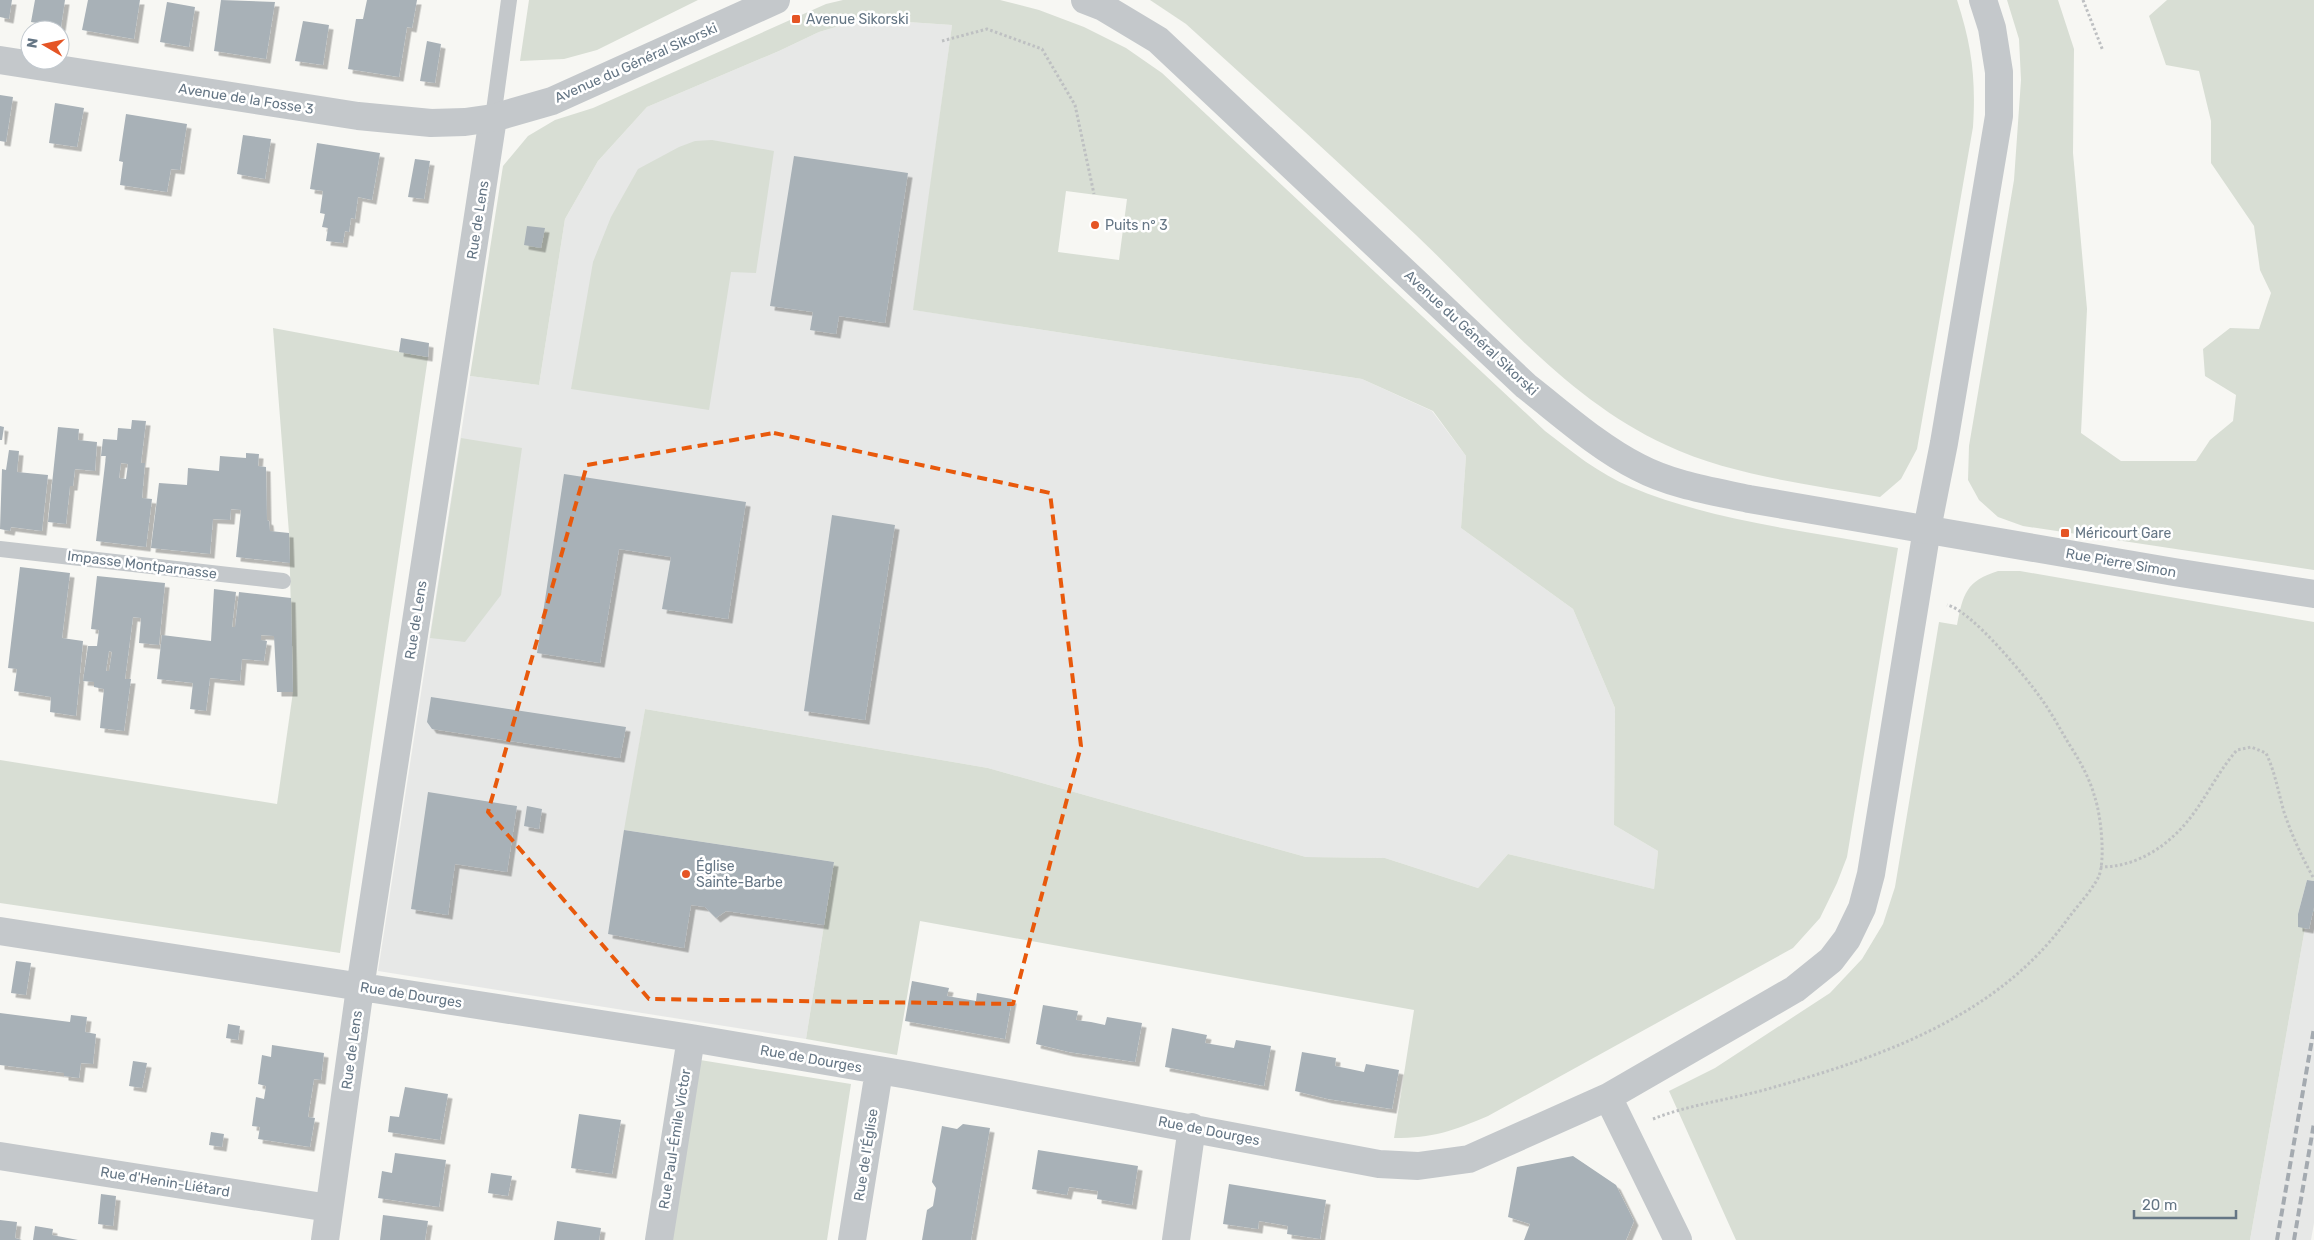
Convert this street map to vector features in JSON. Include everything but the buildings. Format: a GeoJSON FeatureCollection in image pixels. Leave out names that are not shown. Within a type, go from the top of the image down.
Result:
{"type":"FeatureCollection","features":[{"type":"Feature","properties":{"kind":"street","name":"Avenue du Général Sikorski"},"geometry":{"type":"LineString","coordinates":[[493,118],[552,100],[776,0]]}},
{"type":"Feature","properties":{"kind":"street","name":"Avenue du Général Sikorski"},"geometry":{"type":"LineString","coordinates":[[1085,0],[1103,7],[1158,40],[1526,386],[1592,437],[1638,468],[1684,485],[1749,499],[1928,529]]}},
{"type":"Feature","properties":{"kind":"street","name":"Rue de Dourges"},"geometry":{"type":"LineString","coordinates":[[0,931],[691,1038],[1192,1127],[1379,1164],[1418,1166],[1469,1159],[1608,1097],[1795,989],[1831,960],[1847,939],[1862,908],[1871,874],[1916,597],[1999,116],[1999,72],[1992,28],[1983,0]]}},
{"type":"Feature","properties":{"kind":"street","name":"Avenue de la Fosse 3"},"geometry":{"type":"LineString","coordinates":[[0,60],[358,116],[431,123],[466,122],[493,118]]}},
{"type":"Feature","properties":{"kind":"street","name":"Rue de Lens"},"geometry":{"type":"LineString","coordinates":[[325,1240],[360,988],[493,118]]}},
{"type":"Feature","properties":{"kind":"street","name":"Rue Pierre Simon"},"geometry":{"type":"LineString","coordinates":[[1928,529],[2174,572],[2314,594]]}},
{"type":"Feature","properties":{"kind":"street","name":"Rue Paul-Émile Victor"},"geometry":{"type":"LineString","coordinates":[[659,1240],[691,1038]]}},
{"type":"Feature","properties":{"kind":"street","name":"Rue de l'Église"},"geometry":{"type":"LineString","coordinates":[[852,1240],[879,1071]]}},
{"type":"Feature","properties":{"kind":"street"},"geometry":{"type":"LineString","coordinates":[[1608,1097],[1678,1240]]}},
{"type":"Feature","properties":{"kind":"street"},"geometry":{"type":"LineString","coordinates":[[1176,1240],[1192,1127]]}},
{"type":"Feature","properties":{"kind":"street","name":"Rue d'Henin-Liétard"},"geometry":{"type":"LineString","coordinates":[[0,1156],[329,1208]]}},
{"type":"Feature","properties":{"kind":"lane","name":"Rue de Lens"},"geometry":{"type":"LineString","coordinates":[[493,118],[509,0]]}},
{"type":"Feature","properties":{"kind":"lane","name":"Impasse Montparnasse"},"geometry":{"type":"LineString","coordinates":[[0,548],[283,581]]}},
{"type":"Feature","properties":{"kind":"path"},"geometry":{"type":"LineString","coordinates":[[2083,0],[2103,51]]}},
{"type":"Feature","properties":{"kind":"path"},"geometry":{"type":"LineString","coordinates":[[942,41],[987,29],[1042,49],[1075,104],[1094,194]]}},
{"type":"Feature","properties":{"kind":"path"},"geometry":{"type":"LineString","coordinates":[[1624,1130],[1668,1113],[1763,1091],[1850,1064],[1916,1039],[1965,1013],[2010,980],[2058,932],[2099,877],[2102,852],[2096,799],[2082,765],[2040,696],[1982,628],[1955,606],[1916,597]]}},
{"type":"Feature","properties":{"kind":"path"},"geometry":{"type":"LineString","coordinates":[[2100,867],[2116,867],[2133,863],[2155,852],[2195,812],[2237,750],[2251,747],[2266,752],[2274,770],[2284,811],[2298,851],[2314,879]]}},
{"type":"Feature","properties":{"kind":"highlighted area"},"geometry":{"type":"Polygon","coordinates":[[[774,433],[1050,493],[1081,746],[1013,1004],[649,999],[488,812],[587,465],[774,433]]]}},
{"type":"Feature","properties":{"kind":"shaded area"},"geometry":{"type":"Polygon","coordinates":[[[529,0],[698,0],[597,50],[564,59],[520,61],[529,0]]]}},
{"type":"Feature","properties":{"kind":"shaded area"},"geometry":{"type":"Polygon","coordinates":[[[843,0],[1000,0],[1039,10],[1084,27],[1126,48],[1162,73],[1545,431],[1597,469],[1631,487],[1696,509],[1763,524],[1898,548],[1847,857],[1820,918],[1793,948],[1488,1116],[1453,1130],[1420,1137],[1394,1138],[1414,1010],[920,921],[897,1055],[806,1039],[834,862],[624,830],[645,709],[988,768],[1306,857],[1385,858],[1478,888],[1508,854],[1654,889],[1658,851],[1614,825],[1615,708],[1573,609],[1461,528],[1466,456],[1433,411],[1362,379],[913,310],[952,25],[863,19],[819,32],[647,107],[598,161],[565,219],[539,385],[470,376],[503,166],[528,136],[555,120],[593,108],[826,4],[843,0]],[[1066,191],[1058,252],[1119,260],[1127,199],[1066,191]]]}},
{"type":"Feature","properties":{"kind":"shaded area"},"geometry":{"type":"Polygon","coordinates":[[[1150,0],[1957,0],[1972,63],[1974,93],[1973,127],[1917,449],[1901,479],[1880,497],[1771,478],[1691,456],[1630,426],[1564,378],[1503,322],[1416,235],[1186,24],[1150,0]]]}},
{"type":"Feature","properties":{"kind":"shaded area"},"geometry":{"type":"Polygon","coordinates":[[[2007,0],[2058,0],[2074,49],[2073,153],[2087,309],[2081,433],[2121,461],[2196,461],[2210,440],[2233,421],[2236,395],[2205,376],[2203,349],[2230,328],[2259,329],[2271,293],[2260,270],[2254,226],[2211,163],[2211,121],[2199,71],[2166,65],[2149,16],[2167,0],[2314,0],[2314,570],[2023,526],[1998,517],[1979,500],[1968,480],[1969,446],[2014,180],[2021,80],[2019,39],[2007,0]]]}},
{"type":"Feature","properties":{"kind":"shaded area"},"geometry":{"type":"Polygon","coordinates":[[[863,19],[952,25],[914,310],[1362,379],[1432,411],[1466,456],[1461,528],[1573,609],[1615,708],[1614,825],[1658,851],[1654,889],[1508,854],[1478,888],[1385,858],[1306,857],[988,768],[645,709],[625,830],[834,862],[806,1039],[378,971],[470,376],[539,385],[565,219],[598,161],[647,107],[819,32],[863,19]]]}},
{"type":"Feature","properties":{"kind":"shaded area"},"geometry":{"type":"Polygon","coordinates":[[[712,140],[774,151],[756,273],[731,272],[709,410],[571,389],[593,262],[611,217],[638,169],[679,147],[695,141],[712,140]]]}},
{"type":"Feature","properties":{"kind":"shaded area"},"geometry":{"type":"Polygon","coordinates":[[[273,328],[428,357],[340,953],[0,903],[0,760],[277,804],[293,692],[289,533],[273,328]]]}},
{"type":"Feature","properties":{"kind":"shaded area"},"geometry":{"type":"Polygon","coordinates":[[[461,438],[522,448],[501,595],[465,642],[430,638],[461,438]]]}},
{"type":"Feature","properties":{"kind":"shaded area"},"geometry":{"type":"Polygon","coordinates":[[[1998,571],[2020,571],[2314,622],[2314,881],[2307,880],[2298,914],[2305,928],[2250,1240],[1736,1240],[1669,1091],[1715,1068],[1830,993],[1862,959],[1883,924],[1895,887],[1939,622],[1957,625],[1961,605],[1968,590],[1979,579],[1998,571]]]}},
{"type":"Feature","properties":{"kind":"shaded area"},"geometry":{"type":"Polygon","coordinates":[[[2314,878],[2314,1223],[2311,1240],[2250,1240],[2305,928],[2298,914],[2307,880],[2313,881],[2314,878]]]}},
{"type":"Feature","properties":{"kind":"shaded area"},"geometry":{"type":"Polygon","coordinates":[[[700,1060],[851,1084],[827,1240],[672,1240],[700,1060]]]}},
{"type":"Feature","properties":{"kind":"railway"},"geometry":{"type":"LineString","coordinates":[[2277,1240],[2314,1028]]}},
{"type":"Feature","properties":{"kind":"railway"},"geometry":{"type":"LineString","coordinates":[[2294,1240],[2314,1123]]}},
{"type":"Feature","properties":{"kind":"place","name":"Avenue Sikorski"},"geometry":{"type":"Point","coordinates":[796,19]}},
{"type":"Feature","properties":{"kind":"place","name":"Puits n° 3"},"geometry":{"type":"Point","coordinates":[1095,225]}},
{"type":"Feature","properties":{"kind":"place","name":"Méricourt Gare"},"geometry":{"type":"Point","coordinates":[2065,533]}},
{"type":"Feature","properties":{"kind":"place","name":"Église Sainte-Barbe"},"geometry":{"type":"Point","coordinates":[686,874]}}]}
